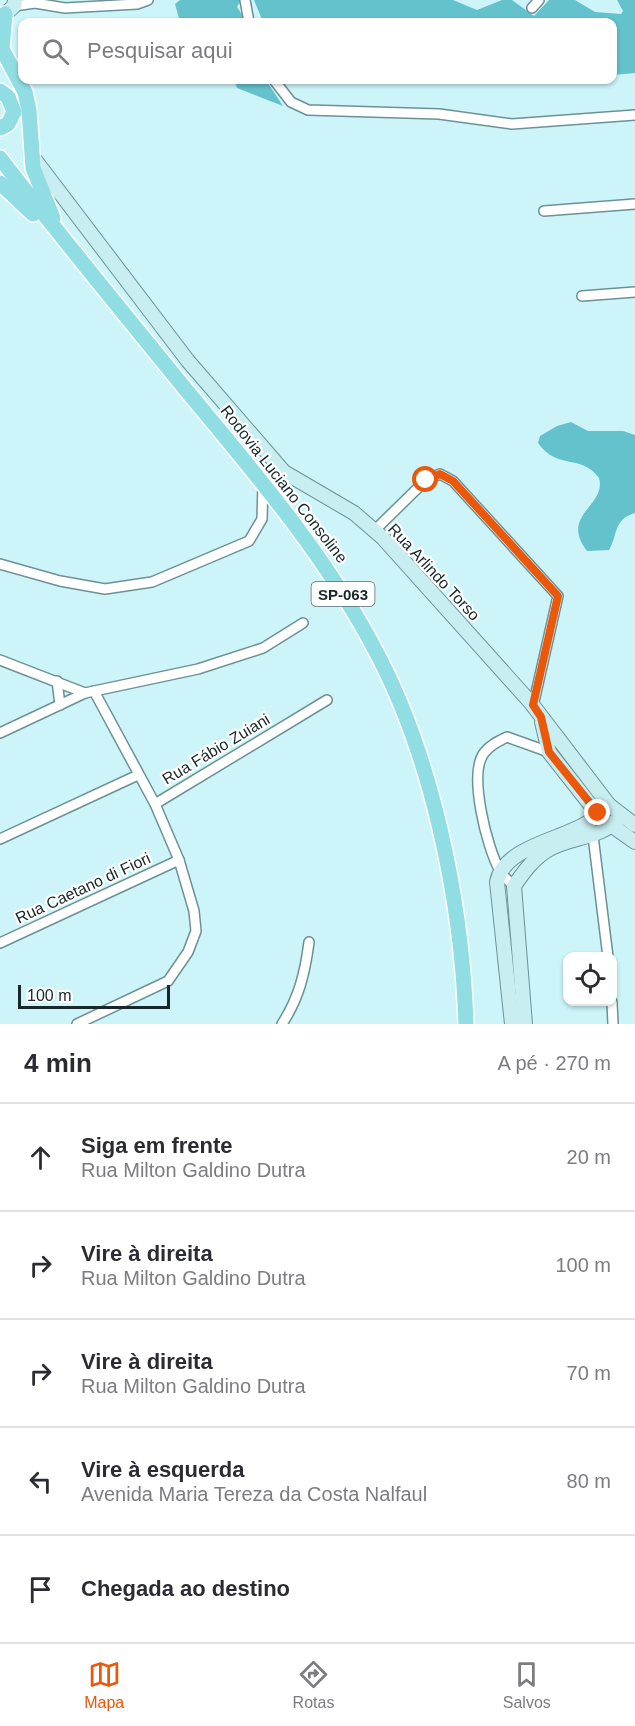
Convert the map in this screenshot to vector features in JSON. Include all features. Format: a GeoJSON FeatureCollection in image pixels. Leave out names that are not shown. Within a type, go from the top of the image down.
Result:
{"type":"FeatureCollection","features":[{"type":"Feature","properties":{"kind":"main road"},"geometry":{"type":"LineString","coordinates":[[6,12],[2,49],[18,77]]}},
{"type":"Feature","properties":{"kind":"main road"},"geometry":{"type":"LineString","coordinates":[[22,84],[27,99],[31,154],[37,181],[63,240]]}},
{"type":"Feature","properties":{"kind":"main road"},"geometry":{"type":"LineString","coordinates":[[0,91],[8,97],[14,112],[9,124],[0,128]]}},
{"type":"Feature","properties":{"kind":"main road","name":"Rua Arlindo Torso"},"geometry":{"type":"LineString","coordinates":[[31,154],[188,361],[284,472],[354,513],[374,531],[537,711],[597,819]]}},
{"type":"Feature","properties":{"kind":"main road","name":"Rodovia Luciano Consoline"},"geometry":{"type":"LineString","coordinates":[[0,158],[63,240],[263,483],[327,567],[374,646],[413,738],[436,814],[450,875],[465,990],[466,1024]]}},
{"type":"Feature","properties":{"kind":"main road"},"geometry":{"type":"LineString","coordinates":[[0,183],[63,240]]}},
{"type":"Feature","properties":{"kind":"main road"},"geometry":{"type":"LineString","coordinates":[[537,711],[549,752],[597,819]]}},
{"type":"Feature","properties":{"kind":"main road"},"geometry":{"type":"LineString","coordinates":[[512,1024],[497,882],[499,870],[505,863],[539,844],[597,819],[635,825]]}},
{"type":"Feature","properties":{"kind":"main road"},"geometry":{"type":"LineString","coordinates":[[525,1024],[514,886],[527,868],[547,850],[597,819],[616,821],[635,842]]}},
{"type":"Feature","properties":{"kind":"street"},"geometry":{"type":"LineString","coordinates":[[47,0],[65,8]]}},
{"type":"Feature","properties":{"kind":"street"},"geometry":{"type":"LineString","coordinates":[[6,12],[35,3],[65,8],[138,4],[148,0]]}},
{"type":"Feature","properties":{"kind":"street"},"geometry":{"type":"LineString","coordinates":[[245,0],[248,18]]}},
{"type":"Feature","properties":{"kind":"street"},"geometry":{"type":"LineString","coordinates":[[532,8],[539,0]]}},
{"type":"Feature","properties":{"kind":"street"},"geometry":{"type":"LineString","coordinates":[[277,84],[291,102],[308,110],[439,114],[512,124],[635,115]]}},
{"type":"Feature","properties":{"kind":"street"},"geometry":{"type":"LineString","coordinates":[[544,211],[635,204]]}},
{"type":"Feature","properties":{"kind":"street"},"geometry":{"type":"LineString","coordinates":[[582,296],[635,292]]}},
{"type":"Feature","properties":{"kind":"street"},"geometry":{"type":"LineString","coordinates":[[374,531],[426,480],[440,474],[453,481],[478,507],[558,596],[537,711]]}},
{"type":"Feature","properties":{"kind":"street"},"geometry":{"type":"LineString","coordinates":[[0,564],[60,581],[105,589],[152,582],[249,541],[262,519],[263,483]]}},
{"type":"Feature","properties":{"kind":"street"},"geometry":{"type":"LineString","coordinates":[[0,733],[89,692],[198,669],[263,648],[303,623]]}},
{"type":"Feature","properties":{"kind":"street"},"geometry":{"type":"LineString","coordinates":[[0,660],[89,692],[155,804]]}},
{"type":"Feature","properties":{"kind":"street"},"geometry":{"type":"LineString","coordinates":[[57,681],[60,705]]}},
{"type":"Feature","properties":{"kind":"street","name":"Rua Fábio Zuiani"},"geometry":{"type":"LineString","coordinates":[[77,1024],[168,981],[188,952],[196,931],[194,911],[179,860],[155,804],[327,700]]}},
{"type":"Feature","properties":{"kind":"street"},"geometry":{"type":"LineString","coordinates":[[514,886],[499,870],[482,814],[478,783],[479,766],[484,753],[496,742],[507,737],[549,752]]}},
{"type":"Feature","properties":{"kind":"street"},"geometry":{"type":"LineString","coordinates":[[0,839],[138,775]]}},
{"type":"Feature","properties":{"kind":"street"},"geometry":{"type":"LineString","coordinates":[[597,819],[608,952]]}},
{"type":"Feature","properties":{"kind":"street","name":"Rua Caetano di Fiori"},"geometry":{"type":"LineString","coordinates":[[0,943],[179,860]]}},
{"type":"Feature","properties":{"kind":"street"},"geometry":{"type":"LineString","coordinates":[[282,1024],[295,1003],[306,970],[309,942]]}},
{"type":"Feature","properties":{"kind":"street"},"geometry":{"type":"LineString","coordinates":[[612,1006],[613,1024]]}},
{"type":"Feature","properties":{"kind":"shaded area"},"geometry":{"type":"Polygon","coordinates":[[[180,0],[241,0],[237,7],[244,18],[179,18],[175,4],[180,0]]]}},
{"type":"Feature","properties":{"kind":"shaded area"},"geometry":{"type":"Polygon","coordinates":[[[254,0],[453,0],[477,10],[502,0],[512,0],[534,16],[549,0],[575,0],[595,12],[621,14],[623,11],[617,0],[635,0],[635,73],[617,75],[617,18],[261,18],[254,0]]]}},
{"type":"Feature","properties":{"kind":"shaded area"},"geometry":{"type":"Polygon","coordinates":[[[236,84],[269,84],[283,106],[237,88],[236,84]]]}},
{"type":"Feature","properties":{"kind":"shaded area"},"geometry":{"type":"Polygon","coordinates":[[[571,422],[588,431],[623,431],[635,435],[635,513],[619,523],[609,550],[587,551],[580,539],[578,528],[581,519],[597,496],[600,488],[599,478],[585,466],[553,457],[538,443],[540,436],[557,426],[571,422]]]}},
{"type":"Feature","properties":{"kind":"route"},"geometry":{"type":"LineString","coordinates":[[426,480],[440,474],[453,481],[558,596],[558,605],[533,705],[541,717],[549,752],[598,813]]}}]}
